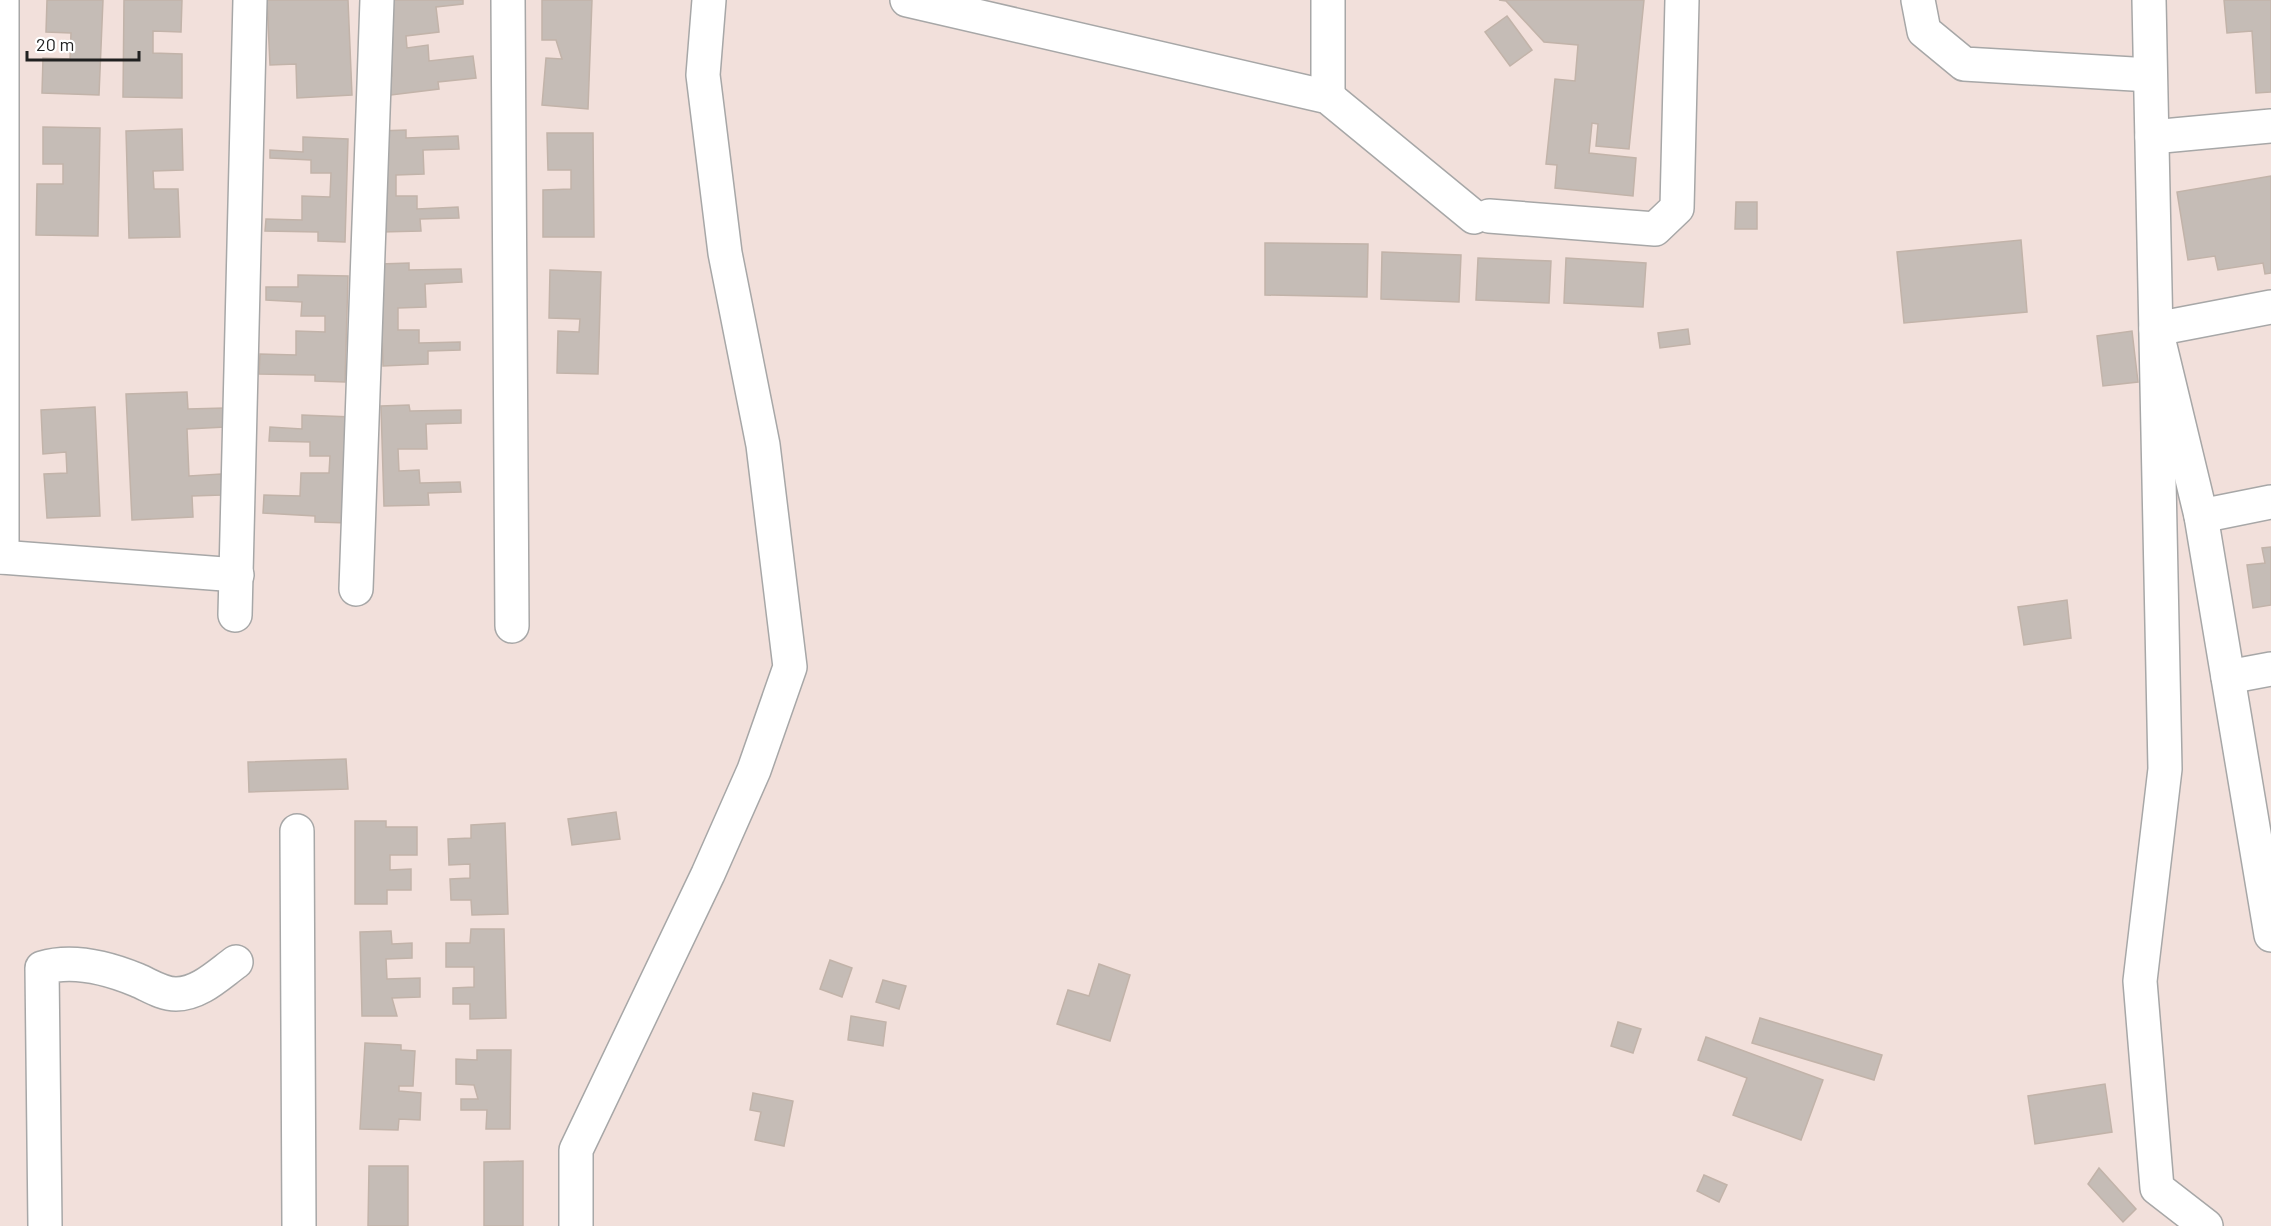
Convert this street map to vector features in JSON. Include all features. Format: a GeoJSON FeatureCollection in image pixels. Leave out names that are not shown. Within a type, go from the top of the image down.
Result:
{"type":"FeatureCollection","features":[{"type":"Feature","properties":{"kind":"street"},"geometry":{"type":"LineString","coordinates":[[2,0],[1,557],[237,575]]}},
{"type":"Feature","properties":{"kind":"street"},"geometry":{"type":"LineString","coordinates":[[235,615],[250,0]]}},
{"type":"Feature","properties":{"kind":"street"},"geometry":{"type":"LineString","coordinates":[[356,589],[377,0]]}},
{"type":"Feature","properties":{"kind":"street"},"geometry":{"type":"LineString","coordinates":[[508,0],[512,626]]}},
{"type":"Feature","properties":{"kind":"street"},"geometry":{"type":"LineString","coordinates":[[576,1226],[576,1150],[708,874],[754,770],[790,667],[763,445],[725,253],[704,86],[709,0]]}},
{"type":"Feature","properties":{"kind":"street"},"geometry":{"type":"LineString","coordinates":[[907,0],[1328,97],[1481,217],[1655,229],[1677,208],[1682,0]]}},
{"type":"Feature","properties":{"kind":"street"},"geometry":{"type":"LineString","coordinates":[[1328,0],[1328,97]]}},
{"type":"Feature","properties":{"kind":"street"},"geometry":{"type":"LineString","coordinates":[[1918,0],[1924,31],[1964,64],[2150,75]]}},
{"type":"Feature","properties":{"kind":"street"},"geometry":{"type":"LineString","coordinates":[[2149,0],[2165,769],[2140,981],[2157,1188],[2206,1226]]}},
{"type":"Feature","properties":{"kind":"street"},"geometry":{"type":"LineString","coordinates":[[2151,137],[2271,126]]}},
{"type":"Feature","properties":{"kind":"street"},"geometry":{"type":"LineString","coordinates":[[2156,329],[2271,307]]}},
{"type":"Feature","properties":{"kind":"street"},"geometry":{"type":"LineString","coordinates":[[2156,329],[2201,516],[2228,677],[2265,862],[2271,935]]}},
{"type":"Feature","properties":{"kind":"street"},"geometry":{"type":"LineString","coordinates":[[2201,516],[2271,502]]}},
{"type":"Feature","properties":{"kind":"street"},"geometry":{"type":"LineString","coordinates":[[2228,677],[2271,669]]}},
{"type":"Feature","properties":{"kind":"street"},"geometry":{"type":"LineString","coordinates":[[297,831],[299,1226]]}},
{"type":"Feature","properties":{"kind":"street"},"geometry":{"type":"LineString","coordinates":[[45,1226],[42,968],[54,964],[94,966],[174,994],[192,991],[209,982],[236,962]]}},
{"type":"Feature","properties":{"kind":"shaded area"},"geometry":{"type":"Polygon","coordinates":[[[0,0],[2271,0],[2271,1226],[0,1226],[0,0]]]}},
{"type":"Feature","properties":{"kind":"building"},"geometry":{"type":"Polygon","coordinates":[[[47,0],[103,0],[99,95],[42,93],[43,58],[70,59],[71,33],[46,32],[47,0]]]}},
{"type":"Feature","properties":{"kind":"building"},"geometry":{"type":"Polygon","coordinates":[[[124,0],[182,0],[181,32],[153,31],[153,53],[182,54],[182,98],[123,97],[124,0]]]}},
{"type":"Feature","properties":{"kind":"building"},"geometry":{"type":"Polygon","coordinates":[[[267,0],[348,0],[352,95],[297,98],[296,64],[270,65],[267,0]]]}},
{"type":"Feature","properties":{"kind":"building"},"geometry":{"type":"Polygon","coordinates":[[[384,0],[463,0],[463,4],[436,7],[439,32],[406,36],[407,48],[428,45],[429,61],[473,56],[476,78],[438,82],[439,89],[383,96],[381,77],[392,76],[384,0]]]}},
{"type":"Feature","properties":{"kind":"building"},"geometry":{"type":"Polygon","coordinates":[[[542,0],[592,0],[588,109],[542,105],[546,58],[562,59],[556,40],[542,40],[542,0]]]}},
{"type":"Feature","properties":{"kind":"building"},"geometry":{"type":"Polygon","coordinates":[[[1499,0],[1644,0],[1629,149],[1596,146],[1598,124],[1592,123],[1589,153],[1636,158],[1633,196],[1555,188],[1557,165],[1546,164],[1555,79],[1575,81],[1578,45],[1544,42],[1506,1],[1499,0]]]}},
{"type":"Feature","properties":{"kind":"building"},"geometry":{"type":"Polygon","coordinates":[[[2224,0],[2271,0],[2271,92],[2256,93],[2252,31],[2227,33],[2224,0]]]}},
{"type":"Feature","properties":{"kind":"building"},"geometry":{"type":"Polygon","coordinates":[[[1507,16],[1532,50],[1510,66],[1485,32],[1507,16]]]}},
{"type":"Feature","properties":{"kind":"building"},"geometry":{"type":"Polygon","coordinates":[[[43,127],[100,128],[98,236],[36,235],[37,184],[63,184],[63,164],[43,164],[43,127]]]}},
{"type":"Feature","properties":{"kind":"building"},"geometry":{"type":"Polygon","coordinates":[[[182,129],[183,170],[153,171],[154,189],[178,189],[180,237],[129,238],[126,131],[182,129]]]}},
{"type":"Feature","properties":{"kind":"building"},"geometry":{"type":"Polygon","coordinates":[[[406,130],[406,138],[458,136],[459,149],[423,150],[424,174],[396,175],[396,196],[417,196],[417,209],[458,207],[459,218],[420,219],[421,231],[381,232],[378,131],[406,130]]]}},
{"type":"Feature","properties":{"kind":"building"},"geometry":{"type":"Polygon","coordinates":[[[547,133],[593,133],[594,237],[543,237],[543,190],[571,189],[571,170],[548,170],[547,133]]]}},
{"type":"Feature","properties":{"kind":"building"},"geometry":{"type":"Polygon","coordinates":[[[303,137],[348,139],[345,242],[318,241],[318,232],[265,231],[266,219],[302,220],[302,196],[330,197],[331,173],[311,173],[311,160],[270,158],[270,150],[303,152],[303,137]]]}},
{"type":"Feature","properties":{"kind":"building"},"geometry":{"type":"Polygon","coordinates":[[[2271,176],[2271,273],[2265,274],[2263,263],[2218,270],[2215,256],[2188,260],[2177,192],[2271,176]]]}},
{"type":"Feature","properties":{"kind":"building"},"geometry":{"type":"Polygon","coordinates":[[[1736,202],[1757,202],[1757,229],[1735,229],[1736,202]]]}},
{"type":"Feature","properties":{"kind":"building"},"geometry":{"type":"Polygon","coordinates":[[[2021,240],[2027,312],[1904,323],[1897,252],[2021,240]]]}},
{"type":"Feature","properties":{"kind":"building"},"geometry":{"type":"Polygon","coordinates":[[[1265,243],[1368,244],[1367,297],[1265,295],[1265,243]]]}},
{"type":"Feature","properties":{"kind":"building"},"geometry":{"type":"Polygon","coordinates":[[[1382,252],[1461,255],[1459,302],[1381,299],[1382,252]]]}},
{"type":"Feature","properties":{"kind":"building"},"geometry":{"type":"Polygon","coordinates":[[[1478,258],[1551,261],[1549,303],[1476,300],[1478,258]]]}},
{"type":"Feature","properties":{"kind":"building"},"geometry":{"type":"Polygon","coordinates":[[[1566,258],[1646,263],[1643,307],[1564,303],[1566,258]]]}},
{"type":"Feature","properties":{"kind":"building"},"geometry":{"type":"Polygon","coordinates":[[[409,263],[409,270],[461,269],[462,282],[425,284],[426,307],[398,308],[398,330],[419,330],[419,343],[460,342],[460,350],[428,351],[428,364],[383,366],[380,264],[409,263]]]}},
{"type":"Feature","properties":{"kind":"building"},"geometry":{"type":"Polygon","coordinates":[[[550,270],[601,272],[598,374],[557,373],[558,331],[579,332],[580,319],[549,318],[550,270]]]}},
{"type":"Feature","properties":{"kind":"building"},"geometry":{"type":"Polygon","coordinates":[[[298,275],[348,276],[345,382],[315,381],[315,375],[259,374],[260,354],[296,355],[296,331],[325,332],[325,316],[301,316],[302,302],[266,300],[266,287],[298,287],[298,275]]]}},
{"type":"Feature","properties":{"kind":"building"},"geometry":{"type":"Polygon","coordinates":[[[1688,329],[1690,344],[1660,348],[1658,333],[1688,329]]]}},
{"type":"Feature","properties":{"kind":"building"},"geometry":{"type":"Polygon","coordinates":[[[2132,331],[2138,382],[2103,386],[2097,336],[2132,331]]]}},
{"type":"Feature","properties":{"kind":"building"},"geometry":{"type":"Polygon","coordinates":[[[187,392],[188,409],[224,408],[225,427],[187,429],[189,476],[221,474],[222,495],[192,496],[193,517],[132,520],[126,394],[187,392]]]}},
{"type":"Feature","properties":{"kind":"building"},"geometry":{"type":"Polygon","coordinates":[[[409,405],[410,411],[461,410],[461,423],[426,424],[427,449],[398,449],[399,471],[419,470],[420,483],[460,482],[461,492],[428,493],[429,505],[384,506],[381,406],[409,405]]]}},
{"type":"Feature","properties":{"kind":"building"},"geometry":{"type":"Polygon","coordinates":[[[95,407],[100,516],[47,518],[44,474],[67,473],[66,452],[43,454],[41,410],[95,407]]]}},
{"type":"Feature","properties":{"kind":"building"},"geometry":{"type":"Polygon","coordinates":[[[302,415],[352,417],[348,523],[315,522],[315,516],[263,513],[264,495],[300,496],[301,473],[329,473],[330,456],[310,456],[310,442],[269,441],[270,427],[302,429],[302,415]]]}},
{"type":"Feature","properties":{"kind":"building"},"geometry":{"type":"Polygon","coordinates":[[[2271,547],[2271,605],[2253,608],[2247,565],[2265,563],[2262,548],[2271,547]]]}},
{"type":"Feature","properties":{"kind":"building"},"geometry":{"type":"Polygon","coordinates":[[[2067,600],[2071,638],[2024,645],[2018,607],[2067,600]]]}},
{"type":"Feature","properties":{"kind":"building"},"geometry":{"type":"Polygon","coordinates":[[[346,759],[348,789],[249,792],[248,762],[346,759]]]}},
{"type":"Feature","properties":{"kind":"building"},"geometry":{"type":"Polygon","coordinates":[[[616,812],[620,839],[572,845],[568,819],[616,812]]]}},
{"type":"Feature","properties":{"kind":"building"},"geometry":{"type":"Polygon","coordinates":[[[355,821],[386,821],[386,827],[417,827],[417,855],[390,855],[390,870],[411,869],[411,890],[387,890],[387,904],[355,904],[355,821]]]}},
{"type":"Feature","properties":{"kind":"building"},"geometry":{"type":"Polygon","coordinates":[[[505,823],[508,914],[472,915],[471,900],[451,900],[450,879],[470,878],[470,864],[449,865],[448,839],[471,838],[471,825],[505,823]]]}},
{"type":"Feature","properties":{"kind":"building"},"geometry":{"type":"Polygon","coordinates":[[[471,929],[504,929],[506,1018],[470,1019],[470,1004],[453,1004],[453,988],[474,987],[474,967],[446,967],[446,943],[470,943],[471,929]]]}},
{"type":"Feature","properties":{"kind":"building"},"geometry":{"type":"Polygon","coordinates":[[[391,931],[392,944],[412,943],[412,958],[386,959],[387,979],[420,978],[420,997],[392,998],[397,1016],[362,1016],[360,932],[391,931]]]}},
{"type":"Feature","properties":{"kind":"building"},"geometry":{"type":"Polygon","coordinates":[[[830,960],[852,968],[842,997],[820,989],[830,960]]]}},
{"type":"Feature","properties":{"kind":"building"},"geometry":{"type":"Polygon","coordinates":[[[1099,964],[1130,975],[1110,1041],[1057,1024],[1068,990],[1089,996],[1099,964]]]}},
{"type":"Feature","properties":{"kind":"building"},"geometry":{"type":"Polygon","coordinates":[[[883,980],[906,986],[899,1009],[876,1002],[883,980]]]}},
{"type":"Feature","properties":{"kind":"building"},"geometry":{"type":"Polygon","coordinates":[[[851,1016],[886,1022],[883,1046],[848,1040],[851,1016]]]}},
{"type":"Feature","properties":{"kind":"building"},"geometry":{"type":"Polygon","coordinates":[[[1760,1018],[1882,1055],[1874,1080],[1752,1043],[1760,1018]]]}},
{"type":"Feature","properties":{"kind":"building"},"geometry":{"type":"Polygon","coordinates":[[[1618,1022],[1641,1029],[1633,1053],[1611,1046],[1618,1022]]]}},
{"type":"Feature","properties":{"kind":"building"},"geometry":{"type":"Polygon","coordinates":[[[1706,1037],[1823,1080],[1801,1140],[1733,1115],[1747,1078],[1698,1060],[1706,1037]]]}},
{"type":"Feature","properties":{"kind":"building"},"geometry":{"type":"Polygon","coordinates":[[[365,1043],[401,1045],[401,1050],[415,1051],[413,1086],[399,1086],[399,1091],[421,1093],[420,1120],[399,1119],[398,1130],[360,1129],[365,1043]]]}},
{"type":"Feature","properties":{"kind":"building"},"geometry":{"type":"Polygon","coordinates":[[[477,1050],[511,1050],[510,1129],[486,1129],[487,1110],[461,1110],[461,1099],[478,1099],[474,1085],[456,1084],[456,1059],[477,1060],[477,1050]]]}},
{"type":"Feature","properties":{"kind":"building"},"geometry":{"type":"Polygon","coordinates":[[[2105,1084],[2112,1132],[2035,1144],[2028,1096],[2105,1084]]]}},
{"type":"Feature","properties":{"kind":"building"},"geometry":{"type":"Polygon","coordinates":[[[753,1093],[793,1101],[784,1146],[755,1140],[761,1112],[750,1110],[753,1093]]]}},
{"type":"Feature","properties":{"kind":"building"},"geometry":{"type":"Polygon","coordinates":[[[523,1161],[523,1226],[484,1226],[484,1162],[523,1161]]]}},
{"type":"Feature","properties":{"kind":"building"},"geometry":{"type":"Polygon","coordinates":[[[369,1166],[408,1166],[408,1226],[368,1226],[369,1166]]]}},
{"type":"Feature","properties":{"kind":"building"},"geometry":{"type":"Polygon","coordinates":[[[2099,1168],[2136,1209],[2123,1222],[2088,1184],[2099,1168]]]}},
{"type":"Feature","properties":{"kind":"building"},"geometry":{"type":"Polygon","coordinates":[[[1704,1175],[1727,1185],[1719,1202],[1697,1191],[1704,1175]]]}}]}
